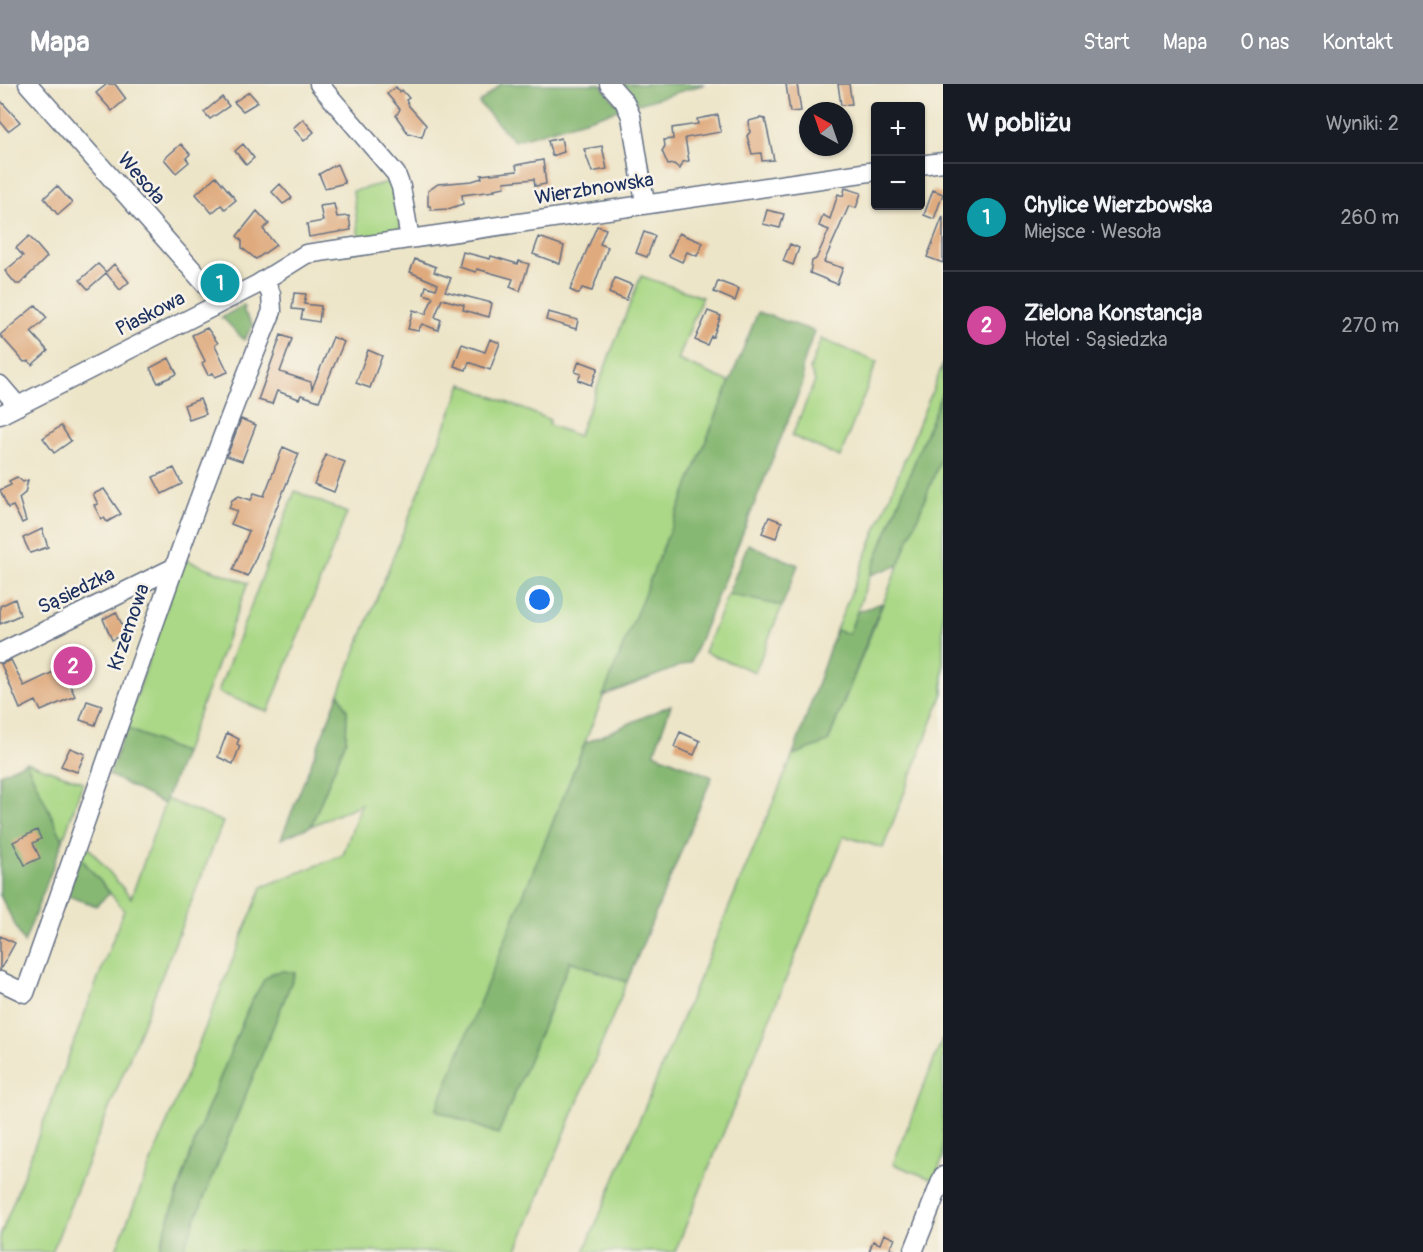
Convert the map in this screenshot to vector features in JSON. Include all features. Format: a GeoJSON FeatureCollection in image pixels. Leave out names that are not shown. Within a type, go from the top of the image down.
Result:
{"type":"FeatureCollection","features":[{"type":"Feature","properties":{"kind":"street","name":"Wesoła"},"geometry":{"type":"LineString","coordinates":[[28,84],[221,302]]}},
{"type":"Feature","properties":{"kind":"street"},"geometry":{"type":"LineString","coordinates":[[319,84],[396,174],[401,187],[410,239]]}},
{"type":"Feature","properties":{"kind":"street"},"geometry":{"type":"LineString","coordinates":[[609,84],[624,100],[631,116],[645,203]]}},
{"type":"Feature","properties":{"kind":"street"},"geometry":{"type":"LineString","coordinates":[[925,164],[943,162]]}},
{"type":"Feature","properties":{"kind":"street","name":"Wierzbnowska"},"geometry":{"type":"LineString","coordinates":[[320,251],[871,172]]}},
{"type":"Feature","properties":{"kind":"street","name":"Piaskowa"},"geometry":{"type":"LineString","coordinates":[[0,415],[264,280],[306,254],[320,251]]}},
{"type":"Feature","properties":{"kind":"street","name":"Krzemowa"},"geometry":{"type":"LineString","coordinates":[[0,981],[25,993],[162,597],[223,431],[272,311],[273,302],[264,280]]}},
{"type":"Feature","properties":{"kind":"street"},"geometry":{"type":"LineString","coordinates":[[0,385],[18,406]]}},
{"type":"Feature","properties":{"kind":"street","name":"Sąsiedzka"},"geometry":{"type":"LineString","coordinates":[[0,653],[173,567]]}},
{"type":"Feature","properties":{"kind":"street"},"geometry":{"type":"LineString","coordinates":[[138,585],[162,597]]}},
{"type":"Feature","properties":{"kind":"street"},"geometry":{"type":"LineString","coordinates":[[913,1252],[943,1176]]}},
{"type":"Feature","properties":{"kind":"green space"},"geometry":{"type":"Polygon","coordinates":[[[501,84],[600,84],[621,109],[514,141],[479,103],[501,84]]]}},
{"type":"Feature","properties":{"kind":"green space"},"geometry":{"type":"Polygon","coordinates":[[[620,84],[705,84],[639,104],[620,84]]]}},
{"type":"Feature","properties":{"kind":"green space"},"geometry":{"type":"Polygon","coordinates":[[[393,181],[401,231],[359,238],[353,191],[393,181]]]}},
{"type":"Feature","properties":{"kind":"green space"},"geometry":{"type":"Polygon","coordinates":[[[641,276],[702,297],[678,360],[730,382],[437,1110],[498,1134],[570,961],[627,982],[516,1252],[182,1252],[295,973],[284,971],[250,1004],[197,1135],[158,1252],[115,1252],[262,887],[343,855],[361,804],[311,826],[346,740],[347,711],[339,693],[462,384],[550,420],[549,425],[578,436],[641,276]]]}},
{"type":"Feature","properties":{"kind":"green space"},"geometry":{"type":"Polygon","coordinates":[[[244,305],[244,312],[253,325],[244,340],[221,318],[244,305]]]}},
{"type":"Feature","properties":{"kind":"green space"},"geometry":{"type":"Polygon","coordinates":[[[758,312],[814,331],[802,368],[803,383],[691,662],[603,696],[758,312]]]}},
{"type":"Feature","properties":{"kind":"green space"},"geometry":{"type":"Polygon","coordinates":[[[821,339],[877,362],[840,457],[792,436],[815,381],[810,369],[821,339]]]}},
{"type":"Feature","properties":{"kind":"green space"},"geometry":{"type":"Polygon","coordinates":[[[943,364],[943,390],[849,634],[836,630],[943,364]]]}},
{"type":"Feature","properties":{"kind":"green space"},"geometry":{"type":"Polygon","coordinates":[[[943,390],[943,453],[899,565],[870,575],[943,390]]]}},
{"type":"Feature","properties":{"kind":"green space"},"geometry":{"type":"Polygon","coordinates":[[[943,453],[943,693],[883,848],[844,836],[675,1252],[584,1252],[793,755],[828,742],[943,453]]]}},
{"type":"Feature","properties":{"kind":"green space"},"geometry":{"type":"Polygon","coordinates":[[[295,491],[347,513],[268,712],[218,692],[295,491]]]}},
{"type":"Feature","properties":{"kind":"green space"},"geometry":{"type":"Polygon","coordinates":[[[748,544],[798,565],[782,606],[728,594],[748,544]]]}},
{"type":"Feature","properties":{"kind":"green space"},"geometry":{"type":"Polygon","coordinates":[[[183,559],[248,583],[184,753],[126,728],[183,559]]]}},
{"type":"Feature","properties":{"kind":"green space"},"geometry":{"type":"Polygon","coordinates":[[[728,594],[782,606],[755,672],[704,652],[728,594]]]}},
{"type":"Feature","properties":{"kind":"green space"},"geometry":{"type":"Polygon","coordinates":[[[882,603],[828,742],[793,755],[836,630],[849,634],[857,612],[882,603]]]}},
{"type":"Feature","properties":{"kind":"green space"},"geometry":{"type":"Polygon","coordinates":[[[339,693],[347,711],[346,740],[311,826],[281,839],[339,693]]]}},
{"type":"Feature","properties":{"kind":"green space"},"geometry":{"type":"Polygon","coordinates":[[[671,705],[654,753],[712,777],[627,982],[570,961],[498,1134],[436,1110],[585,743],[671,705]]]}},
{"type":"Feature","properties":{"kind":"green space"},"geometry":{"type":"Polygon","coordinates":[[[126,728],[184,753],[164,804],[109,775],[126,728]]]}},
{"type":"Feature","properties":{"kind":"green space"},"geometry":{"type":"Polygon","coordinates":[[[26,762],[83,782],[63,840],[26,762]]]}},
{"type":"Feature","properties":{"kind":"green space"},"geometry":{"type":"Polygon","coordinates":[[[26,762],[63,840],[24,943],[0,895],[0,774],[26,762]]]}},
{"type":"Feature","properties":{"kind":"green space"},"geometry":{"type":"Polygon","coordinates":[[[166,799],[223,822],[52,1252],[0,1252],[0,1237],[124,910],[80,857],[85,843],[131,898],[166,799]]]}},
{"type":"Feature","properties":{"kind":"green space"},"geometry":{"type":"Polygon","coordinates":[[[80,857],[110,893],[96,906],[66,895],[80,857]]]}},
{"type":"Feature","properties":{"kind":"green space"},"geometry":{"type":"Polygon","coordinates":[[[284,971],[295,973],[182,1252],[158,1252],[197,1135],[250,1004],[264,980],[272,973],[284,971]]]}},
{"type":"Feature","properties":{"kind":"green space"},"geometry":{"type":"Polygon","coordinates":[[[943,1037],[943,1158],[934,1180],[893,1164],[943,1037]]]}},
{"type":"Feature","properties":{"kind":"building"},"geometry":{"type":"Polygon","coordinates":[[[107,84],[115,84],[126,99],[112,111],[96,93],[107,84]]]}},
{"type":"Feature","properties":{"kind":"building"},"geometry":{"type":"Polygon","coordinates":[[[786,84],[797,84],[799,111],[790,112],[786,84]]]}},
{"type":"Feature","properties":{"kind":"building"},"geometry":{"type":"Polygon","coordinates":[[[838,84],[849,84],[852,102],[841,102],[838,84]]]}},
{"type":"Feature","properties":{"kind":"building"},"geometry":{"type":"Polygon","coordinates":[[[396,87],[409,98],[406,100],[409,106],[426,125],[422,137],[408,133],[396,116],[400,109],[387,94],[396,87]]]}},
{"type":"Feature","properties":{"kind":"building"},"geometry":{"type":"Polygon","coordinates":[[[249,92],[258,102],[243,111],[234,102],[249,92]]]}},
{"type":"Feature","properties":{"kind":"building"},"geometry":{"type":"Polygon","coordinates":[[[222,97],[229,106],[210,119],[204,112],[222,97]]]}},
{"type":"Feature","properties":{"kind":"building"},"geometry":{"type":"Polygon","coordinates":[[[0,100],[20,122],[8,131],[0,121],[0,100]]]}},
{"type":"Feature","properties":{"kind":"building"},"geometry":{"type":"Polygon","coordinates":[[[718,115],[721,132],[685,138],[689,161],[683,162],[680,169],[674,164],[668,165],[662,151],[665,146],[664,140],[673,139],[672,128],[698,124],[697,119],[718,115]]]}},
{"type":"Feature","properties":{"kind":"building"},"geometry":{"type":"Polygon","coordinates":[[[303,119],[314,132],[304,141],[293,128],[303,119]]]}},
{"type":"Feature","properties":{"kind":"building"},"geometry":{"type":"Polygon","coordinates":[[[765,119],[774,160],[762,161],[761,153],[752,154],[747,136],[750,132],[749,121],[765,119]]]}},
{"type":"Feature","properties":{"kind":"building"},"geometry":{"type":"Polygon","coordinates":[[[561,138],[564,152],[552,156],[548,141],[561,138]]]}},
{"type":"Feature","properties":{"kind":"building"},"geometry":{"type":"Polygon","coordinates":[[[181,144],[190,154],[186,158],[189,162],[176,173],[164,159],[181,144]]]}},
{"type":"Feature","properties":{"kind":"building"},"geometry":{"type":"Polygon","coordinates":[[[243,144],[254,158],[246,165],[235,151],[243,144]]]}},
{"type":"Feature","properties":{"kind":"building"},"geometry":{"type":"Polygon","coordinates":[[[602,146],[607,169],[592,172],[584,149],[602,146]]]}},
{"type":"Feature","properties":{"kind":"building"},"geometry":{"type":"Polygon","coordinates":[[[543,160],[546,184],[535,186],[534,179],[504,182],[505,187],[494,189],[495,191],[462,195],[463,204],[448,209],[431,210],[428,206],[428,191],[438,184],[472,181],[482,178],[481,175],[517,171],[516,165],[543,160]]]}},
{"type":"Feature","properties":{"kind":"building"},"geometry":{"type":"Polygon","coordinates":[[[337,164],[345,183],[325,188],[319,174],[337,164]]]}},
{"type":"Feature","properties":{"kind":"building"},"geometry":{"type":"Polygon","coordinates":[[[216,176],[236,200],[225,209],[221,205],[212,213],[196,194],[216,176]]]}},
{"type":"Feature","properties":{"kind":"building"},"geometry":{"type":"Polygon","coordinates":[[[280,184],[292,198],[283,204],[272,192],[280,184]]]}},
{"type":"Feature","properties":{"kind":"building"},"geometry":{"type":"Polygon","coordinates":[[[57,186],[72,203],[58,215],[44,198],[57,186]]]}},
{"type":"Feature","properties":{"kind":"building"},"geometry":{"type":"Polygon","coordinates":[[[845,188],[861,193],[856,208],[849,206],[824,262],[843,268],[837,284],[810,273],[812,261],[816,259],[829,230],[819,226],[823,215],[830,219],[838,194],[843,196],[845,188]]]}},
{"type":"Feature","properties":{"kind":"building"},"geometry":{"type":"Polygon","coordinates":[[[933,190],[943,194],[934,219],[924,215],[933,190]]]}},
{"type":"Feature","properties":{"kind":"building"},"geometry":{"type":"Polygon","coordinates":[[[334,204],[337,217],[349,216],[351,230],[309,237],[307,224],[323,221],[320,206],[334,204]]]}},
{"type":"Feature","properties":{"kind":"building"},"geometry":{"type":"Polygon","coordinates":[[[767,210],[784,214],[780,228],[763,224],[767,210]]]}},
{"type":"Feature","properties":{"kind":"building"},"geometry":{"type":"Polygon","coordinates":[[[257,211],[269,224],[263,229],[276,245],[256,259],[242,248],[242,241],[237,236],[257,211]]]}},
{"type":"Feature","properties":{"kind":"building"},"geometry":{"type":"Polygon","coordinates":[[[943,216],[943,263],[927,257],[943,216]]]}},
{"type":"Feature","properties":{"kind":"building"},"geometry":{"type":"Polygon","coordinates":[[[597,226],[606,229],[600,244],[608,247],[592,291],[582,288],[579,294],[570,290],[597,226]]]}},
{"type":"Feature","properties":{"kind":"building"},"geometry":{"type":"Polygon","coordinates":[[[644,232],[655,236],[647,257],[636,253],[644,232]]]}},
{"type":"Feature","properties":{"kind":"building"},"geometry":{"type":"Polygon","coordinates":[[[679,233],[703,243],[697,256],[687,252],[682,262],[669,256],[679,233]]]}},
{"type":"Feature","properties":{"kind":"building"},"geometry":{"type":"Polygon","coordinates":[[[29,236],[47,257],[20,284],[16,284],[5,271],[23,256],[16,248],[29,236]]]}},
{"type":"Feature","properties":{"kind":"building"},"geometry":{"type":"Polygon","coordinates":[[[539,237],[564,246],[560,264],[533,254],[539,237]]]}},
{"type":"Feature","properties":{"kind":"building"},"geometry":{"type":"Polygon","coordinates":[[[790,244],[799,248],[793,265],[783,261],[790,244]]]}},
{"type":"Feature","properties":{"kind":"building"},"geometry":{"type":"Polygon","coordinates":[[[463,252],[490,259],[491,256],[518,264],[519,261],[529,264],[520,291],[510,287],[513,279],[477,269],[476,272],[459,267],[463,252]]]}},
{"type":"Feature","properties":{"kind":"building"},"geometry":{"type":"Polygon","coordinates":[[[415,259],[436,267],[434,272],[451,278],[445,291],[492,303],[489,317],[463,310],[464,305],[442,299],[435,317],[441,320],[438,330],[422,324],[418,331],[408,329],[413,310],[426,314],[433,297],[424,294],[426,286],[436,289],[438,284],[410,272],[415,259]]]}},
{"type":"Feature","properties":{"kind":"building"},"geometry":{"type":"Polygon","coordinates":[[[98,264],[106,272],[114,264],[129,282],[120,290],[106,273],[88,289],[80,280],[98,264]]]}},
{"type":"Feature","properties":{"kind":"building"},"geometry":{"type":"Polygon","coordinates":[[[615,278],[632,285],[626,300],[609,293],[615,278]]]}},
{"type":"Feature","properties":{"kind":"building"},"geometry":{"type":"Polygon","coordinates":[[[718,281],[739,289],[735,301],[714,292],[718,281]]]}},
{"type":"Feature","properties":{"kind":"building"},"geometry":{"type":"Polygon","coordinates":[[[294,293],[306,294],[304,304],[321,306],[319,322],[301,319],[303,310],[292,309],[294,293]]]}},
{"type":"Feature","properties":{"kind":"building"},"geometry":{"type":"Polygon","coordinates":[[[36,305],[47,318],[31,332],[48,351],[32,365],[29,361],[24,362],[0,335],[36,305]]]}},
{"type":"Feature","properties":{"kind":"building"},"geometry":{"type":"Polygon","coordinates":[[[708,311],[721,316],[713,337],[711,336],[707,345],[695,340],[708,311]]]}},
{"type":"Feature","properties":{"kind":"building"},"geometry":{"type":"Polygon","coordinates":[[[548,312],[578,320],[576,329],[546,320],[548,312]]]}},
{"type":"Feature","properties":{"kind":"building"},"geometry":{"type":"Polygon","coordinates":[[[207,328],[218,343],[215,345],[228,372],[215,377],[213,373],[208,375],[202,363],[205,361],[192,335],[207,328]]]}},
{"type":"Feature","properties":{"kind":"building"},"geometry":{"type":"Polygon","coordinates":[[[281,335],[292,339],[280,372],[311,382],[312,389],[333,337],[344,342],[319,401],[301,395],[299,399],[277,391],[272,404],[258,400],[281,335]]]}},
{"type":"Feature","properties":{"kind":"building"},"geometry":{"type":"Polygon","coordinates":[[[490,339],[500,343],[490,370],[469,362],[466,370],[454,366],[462,344],[485,352],[490,339]]]}},
{"type":"Feature","properties":{"kind":"building"},"geometry":{"type":"Polygon","coordinates":[[[368,350],[382,356],[370,388],[356,383],[368,350]]]}},
{"type":"Feature","properties":{"kind":"building"},"geometry":{"type":"Polygon","coordinates":[[[169,358],[177,374],[158,383],[150,368],[169,358]]]}},
{"type":"Feature","properties":{"kind":"building"},"geometry":{"type":"Polygon","coordinates":[[[579,361],[598,368],[591,385],[578,380],[581,374],[575,372],[579,361]]]}},
{"type":"Feature","properties":{"kind":"building"},"geometry":{"type":"Polygon","coordinates":[[[200,399],[206,414],[189,420],[184,405],[200,399]]]}},
{"type":"Feature","properties":{"kind":"building"},"geometry":{"type":"Polygon","coordinates":[[[241,419],[256,425],[242,461],[227,456],[241,419]]]}},
{"type":"Feature","properties":{"kind":"building"},"geometry":{"type":"Polygon","coordinates":[[[61,426],[71,441],[54,453],[43,438],[61,426]]]}},
{"type":"Feature","properties":{"kind":"building"},"geometry":{"type":"Polygon","coordinates":[[[283,447],[299,454],[248,576],[233,570],[249,531],[231,524],[237,511],[229,508],[232,500],[239,496],[251,500],[254,493],[264,496],[283,447]]]}},
{"type":"Feature","properties":{"kind":"building"},"geometry":{"type":"Polygon","coordinates":[[[326,455],[345,462],[334,492],[314,484],[326,455]]]}},
{"type":"Feature","properties":{"kind":"building"},"geometry":{"type":"Polygon","coordinates":[[[174,468],[182,484],[162,494],[153,477],[174,468]]]}},
{"type":"Feature","properties":{"kind":"building"},"geometry":{"type":"Polygon","coordinates":[[[17,477],[23,482],[28,480],[25,493],[19,498],[26,521],[22,523],[13,506],[8,508],[0,490],[11,485],[9,481],[17,477]]]}},
{"type":"Feature","properties":{"kind":"building"},"geometry":{"type":"Polygon","coordinates":[[[104,489],[121,514],[107,522],[104,518],[101,519],[94,505],[98,504],[93,494],[104,489]]]}},
{"type":"Feature","properties":{"kind":"building"},"geometry":{"type":"Polygon","coordinates":[[[769,517],[782,522],[776,538],[762,533],[769,517]]]}},
{"type":"Feature","properties":{"kind":"building"},"geometry":{"type":"Polygon","coordinates":[[[42,529],[48,547],[30,553],[23,538],[42,529]]]}},
{"type":"Feature","properties":{"kind":"building"},"geometry":{"type":"Polygon","coordinates":[[[15,599],[20,615],[0,624],[0,606],[15,599]]]}},
{"type":"Feature","properties":{"kind":"building"},"geometry":{"type":"Polygon","coordinates":[[[116,612],[126,633],[112,640],[103,619],[116,612]]]}},
{"type":"Feature","properties":{"kind":"building"},"geometry":{"type":"Polygon","coordinates":[[[78,648],[89,672],[68,681],[75,696],[41,711],[36,701],[20,709],[1,664],[11,660],[24,686],[62,668],[59,663],[69,658],[67,653],[78,648]]]}},
{"type":"Feature","properties":{"kind":"building"},"geometry":{"type":"Polygon","coordinates":[[[87,701],[102,706],[95,725],[80,720],[87,701]]]}},
{"type":"Feature","properties":{"kind":"building"},"geometry":{"type":"Polygon","coordinates":[[[680,732],[700,741],[694,755],[674,747],[680,732]]]}},
{"type":"Feature","properties":{"kind":"building"},"geometry":{"type":"Polygon","coordinates":[[[227,733],[239,739],[237,744],[240,746],[233,764],[218,757],[227,733]]]}},
{"type":"Feature","properties":{"kind":"building"},"geometry":{"type":"Polygon","coordinates":[[[70,748],[85,754],[77,772],[61,766],[70,748]]]}},
{"type":"Feature","properties":{"kind":"building"},"geometry":{"type":"Polygon","coordinates":[[[37,830],[41,839],[33,843],[40,858],[25,865],[13,842],[37,830]]]}},
{"type":"Feature","properties":{"kind":"building"},"geometry":{"type":"Polygon","coordinates":[[[0,936],[15,943],[0,970],[0,936]]]}},
{"type":"Feature","properties":{"kind":"building"},"geometry":{"type":"Polygon","coordinates":[[[884,1234],[895,1239],[890,1248],[898,1252],[869,1252],[873,1241],[880,1244],[884,1234]]]}},
{"type":"Feature","properties":{"kind":"place","name":"Chylice Wierzbowska"},"geometry":{"type":"Point","coordinates":[220,283]}},
{"type":"Feature","properties":{"kind":"place","name":"Zielona Konstancja"},"geometry":{"type":"Point","coordinates":[73,666]}}]}
